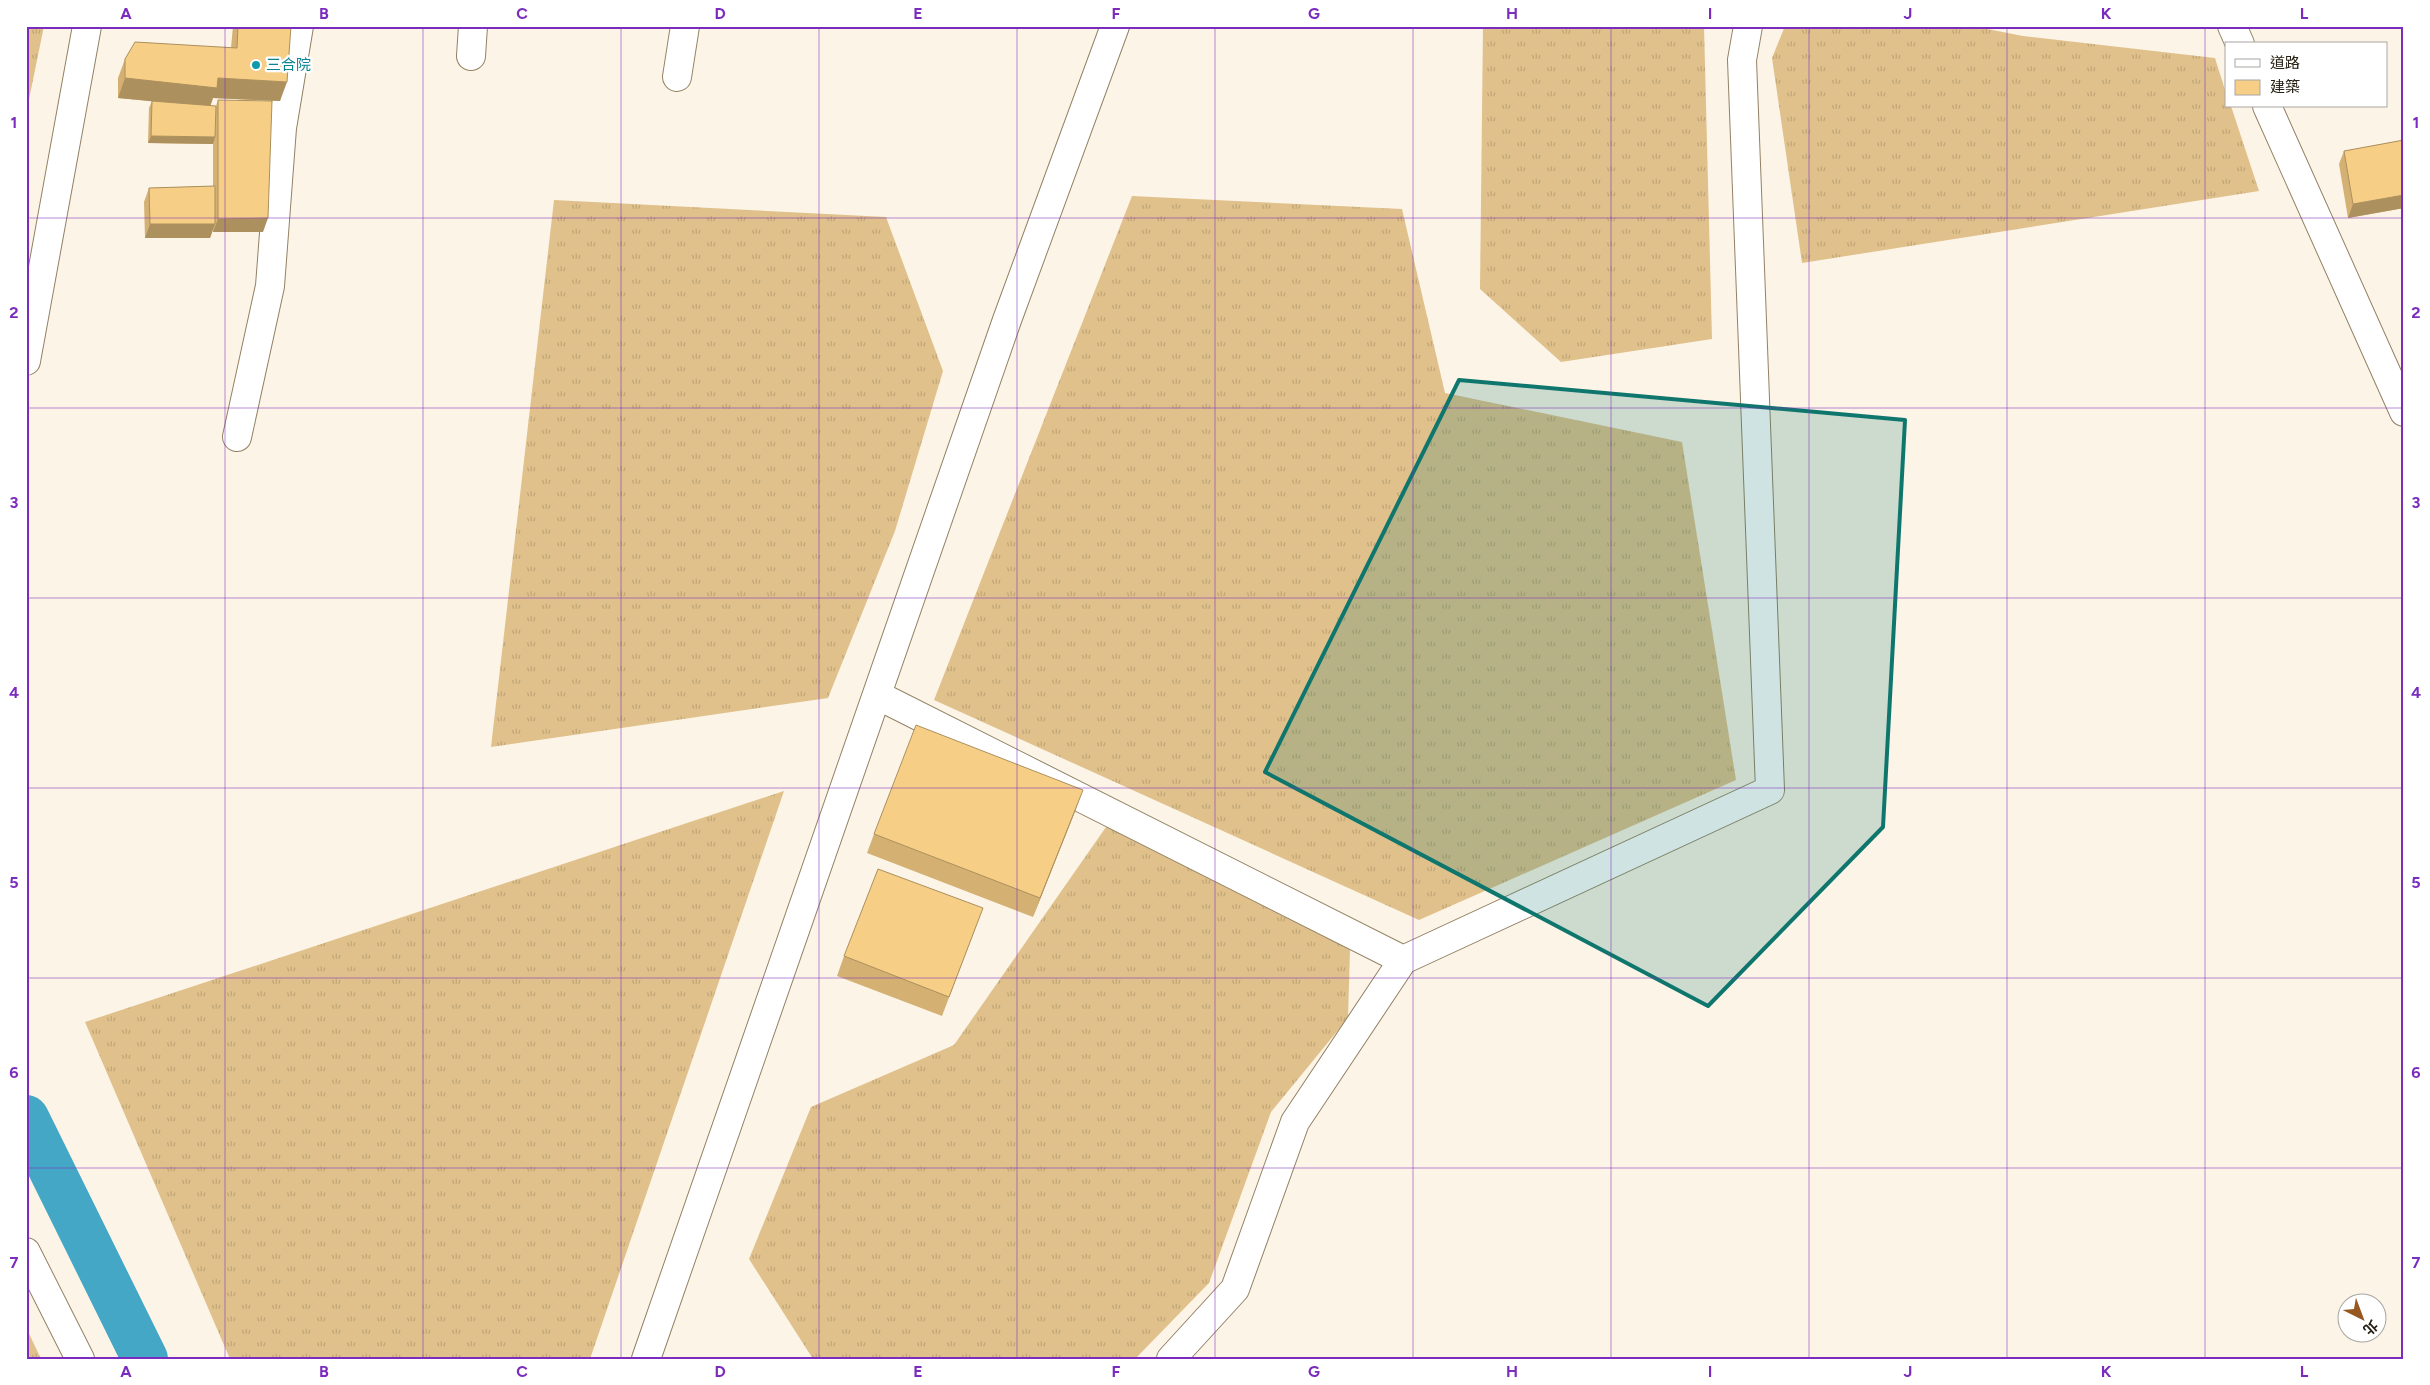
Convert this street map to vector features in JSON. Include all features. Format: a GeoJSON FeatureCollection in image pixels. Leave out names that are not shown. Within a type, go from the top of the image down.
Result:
{"type":"FeatureCollection","features":[{"type":"Feature","properties":{"kind":"lane"},"geometry":{"type":"LineString","coordinates":[[26,361],[86,26]]}},
{"type":"Feature","properties":{"kind":"lane"},"geometry":{"type":"LineString","coordinates":[[237,437],[270,286],[282,128],[299,26]]}},
{"type":"Feature","properties":{"kind":"lane"},"geometry":{"type":"LineString","coordinates":[[471,56],[473,26]]}},
{"type":"Feature","properties":{"kind":"lane"},"geometry":{"type":"LineString","coordinates":[[677,77],[685,26]]}},
{"type":"Feature","properties":{"kind":"lane"},"geometry":{"type":"LineString","coordinates":[[646,1359],[1007,320],[1115,26]]}},
{"type":"Feature","properties":{"kind":"lane"},"geometry":{"type":"LineString","coordinates":[[1171,1359],[1236,1289],[1295,1122],[1403,960],[1770,790],[1742,60],[1748,26]]}},
{"type":"Feature","properties":{"kind":"lane"},"geometry":{"type":"LineString","coordinates":[[2232,26],[2239,42]]}},
{"type":"Feature","properties":{"kind":"lane"},"geometry":{"type":"LineString","coordinates":[[2269,108],[2404,412]]}},
{"type":"Feature","properties":{"kind":"lane"},"geometry":{"type":"LineString","coordinates":[[877,695],[1403,960]]}},
{"type":"Feature","properties":{"kind":"lane"},"geometry":{"type":"LineString","coordinates":[[26,1252],[80,1359]]}},
{"type":"Feature","properties":{"kind":"highlighted area"},"geometry":{"type":"Polygon","coordinates":[[[1459,380],[1905,420],[1883,827],[1708,1006],[1265,772],[1459,380]]]}},
{"type":"Feature","properties":{"kind":"green space"},"geometry":{"type":"Polygon","coordinates":[[[26,26],[44,26],[26,114],[26,26]]]}},
{"type":"Feature","properties":{"kind":"green space"},"geometry":{"type":"Polygon","coordinates":[[[1483,26],[1704,26],[1712,339],[1561,362],[1480,289],[1483,26]]]}},
{"type":"Feature","properties":{"kind":"green space"},"geometry":{"type":"Polygon","coordinates":[[[1785,26],[1972,26],[2023,36],[2215,58],[2225,90],[2225,108],[2232,108],[2259,191],[1802,263],[1772,58],[1785,26]]]}},
{"type":"Feature","properties":{"kind":"green space"},"geometry":{"type":"Polygon","coordinates":[[[1132,196],[1402,209],[1445,393],[1682,442],[1736,780],[1419,920],[934,700],[1132,196]]]}},
{"type":"Feature","properties":{"kind":"green space"},"geometry":{"type":"Polygon","coordinates":[[[554,200],[886,217],[943,371],[895,531],[828,698],[491,747],[554,200]]]}},
{"type":"Feature","properties":{"kind":"green space"},"geometry":{"type":"Polygon","coordinates":[[[784,791],[590,1359],[230,1359],[85,1022],[784,791]]]}},
{"type":"Feature","properties":{"kind":"green space"},"geometry":{"type":"Polygon","coordinates":[[[1113,817],[1350,950],[1348,1018],[1271,1112],[1209,1283],[1135,1359],[813,1359],[749,1259],[811,1107],[954,1045],[1113,817]]]}},
{"type":"Feature","properties":{"kind":"green space"},"geometry":{"type":"Polygon","coordinates":[[[26,1327],[41,1359],[26,1359],[26,1327]]]}},
{"type":"Feature","properties":{"kind":"building"},"geometry":{"type":"Polygon","coordinates":[[[238,26],[291,26],[287,82],[218,78],[217,88],[125,78],[125,59],[135,42],[237,48],[238,26]]]}},
{"type":"Feature","properties":{"kind":"building","name":"三合院"},"geometry":{"type":"Polygon","coordinates":[[[218,100],[272,101],[268,218],[218,219],[218,100]]]}},
{"type":"Feature","properties":{"kind":"building"},"geometry":{"type":"Polygon","coordinates":[[[152,101],[216,106],[215,137],[151,136],[152,101]]]}},
{"type":"Feature","properties":{"kind":"building"},"geometry":{"type":"Polygon","coordinates":[[[2404,140],[2404,195],[2353,204],[2344,151],[2404,140]]]}},
{"type":"Feature","properties":{"kind":"building"},"geometry":{"type":"Polygon","coordinates":[[[215,186],[215,224],[150,224],[149,188],[215,186]]]}},
{"type":"Feature","properties":{"kind":"building"},"geometry":{"type":"Polygon","coordinates":[[[916,725],[1083,790],[1040,898],[874,834],[916,725]]]}},
{"type":"Feature","properties":{"kind":"building"},"geometry":{"type":"Polygon","coordinates":[[[878,869],[983,908],[949,997],[844,956],[878,869]]]}},
{"type":"Feature","properties":{"kind":"waterway"},"geometry":{"type":"LineString","coordinates":[[26,1118],[145,1359]]}},
{"type":"Feature","properties":{"kind":"place","name":"三合院"},"geometry":{"type":"Point","coordinates":[256,65]}}]}
